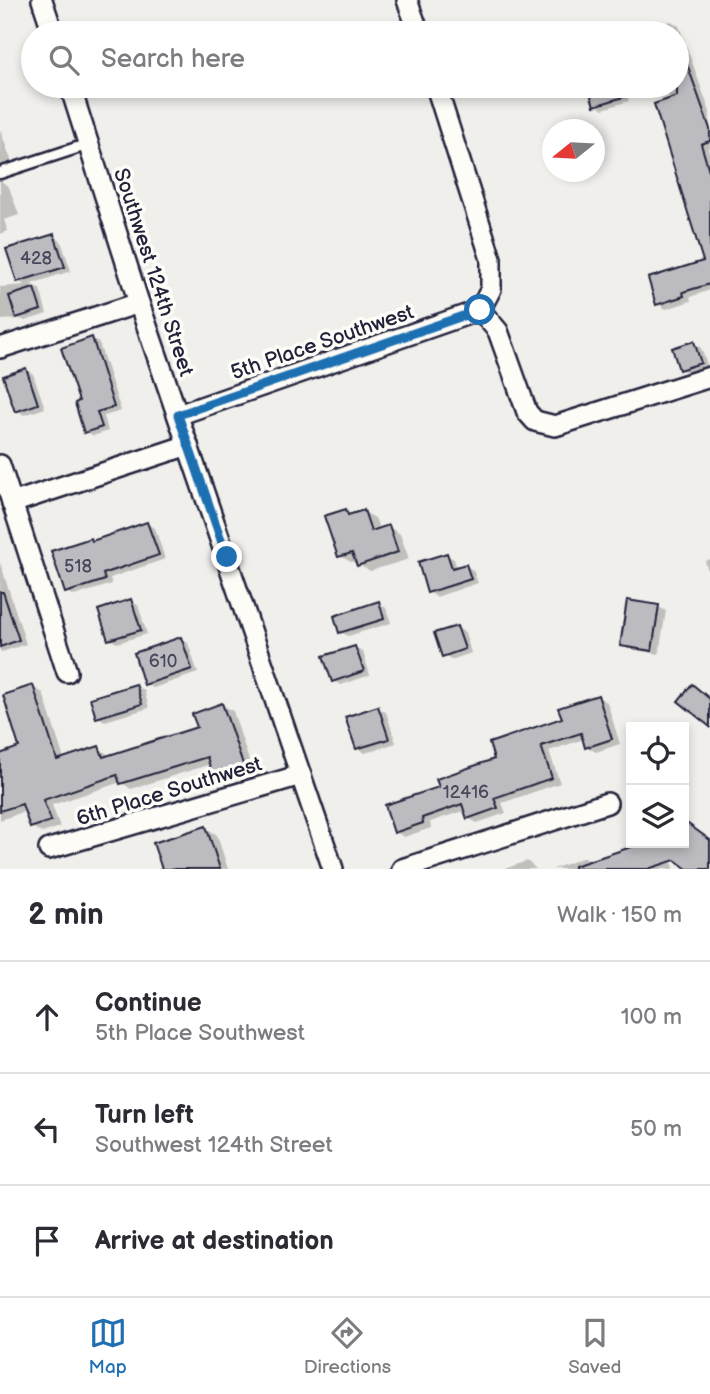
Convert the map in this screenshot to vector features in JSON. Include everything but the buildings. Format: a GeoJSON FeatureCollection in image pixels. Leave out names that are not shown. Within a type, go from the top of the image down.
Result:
{"type":"FeatureCollection","features":[{"type":"Feature","properties":{"kind":"street"},"geometry":{"type":"LineString","coordinates":[[42,0],[49,21]]}},
{"type":"Feature","properties":{"kind":"street"},"geometry":{"type":"LineString","coordinates":[[407,0],[412,21]]}},
{"type":"Feature","properties":{"kind":"street","name":"Southwest 124th Street"},"geometry":{"type":"LineString","coordinates":[[74,98],[139,303],[333,869]]}},
{"type":"Feature","properties":{"kind":"street"},"geometry":{"type":"LineString","coordinates":[[440,98],[491,259],[491,289],[480,310],[498,331],[527,412],[535,421],[555,426],[710,377]]}},
{"type":"Feature","properties":{"kind":"street"},"geometry":{"type":"LineString","coordinates":[[0,348],[139,303]]}},
{"type":"Feature","properties":{"kind":"street","name":"5th Place Southwest"},"geometry":{"type":"LineString","coordinates":[[178,415],[480,310]]}},
{"type":"Feature","properties":{"kind":"street"},"geometry":{"type":"LineString","coordinates":[[12,503],[188,444]]}},
{"type":"Feature","properties":{"kind":"street"},"geometry":{"type":"LineString","coordinates":[[0,465],[67,673]]}},
{"type":"Feature","properties":{"kind":"street","name":"6th Place Southwest"},"geometry":{"type":"LineString","coordinates":[[49,849],[301,775]]}},
{"type":"Feature","properties":{"kind":"street"},"geometry":{"type":"LineString","coordinates":[[402,869],[607,803]]}},
{"type":"Feature","properties":{"kind":"lane"},"geometry":{"type":"LineString","coordinates":[[0,173],[89,144]]}},
{"type":"Feature","properties":{"kind":"route"},"geometry":{"type":"LineString","coordinates":[[227,557],[178,415],[480,310]]}}]}
